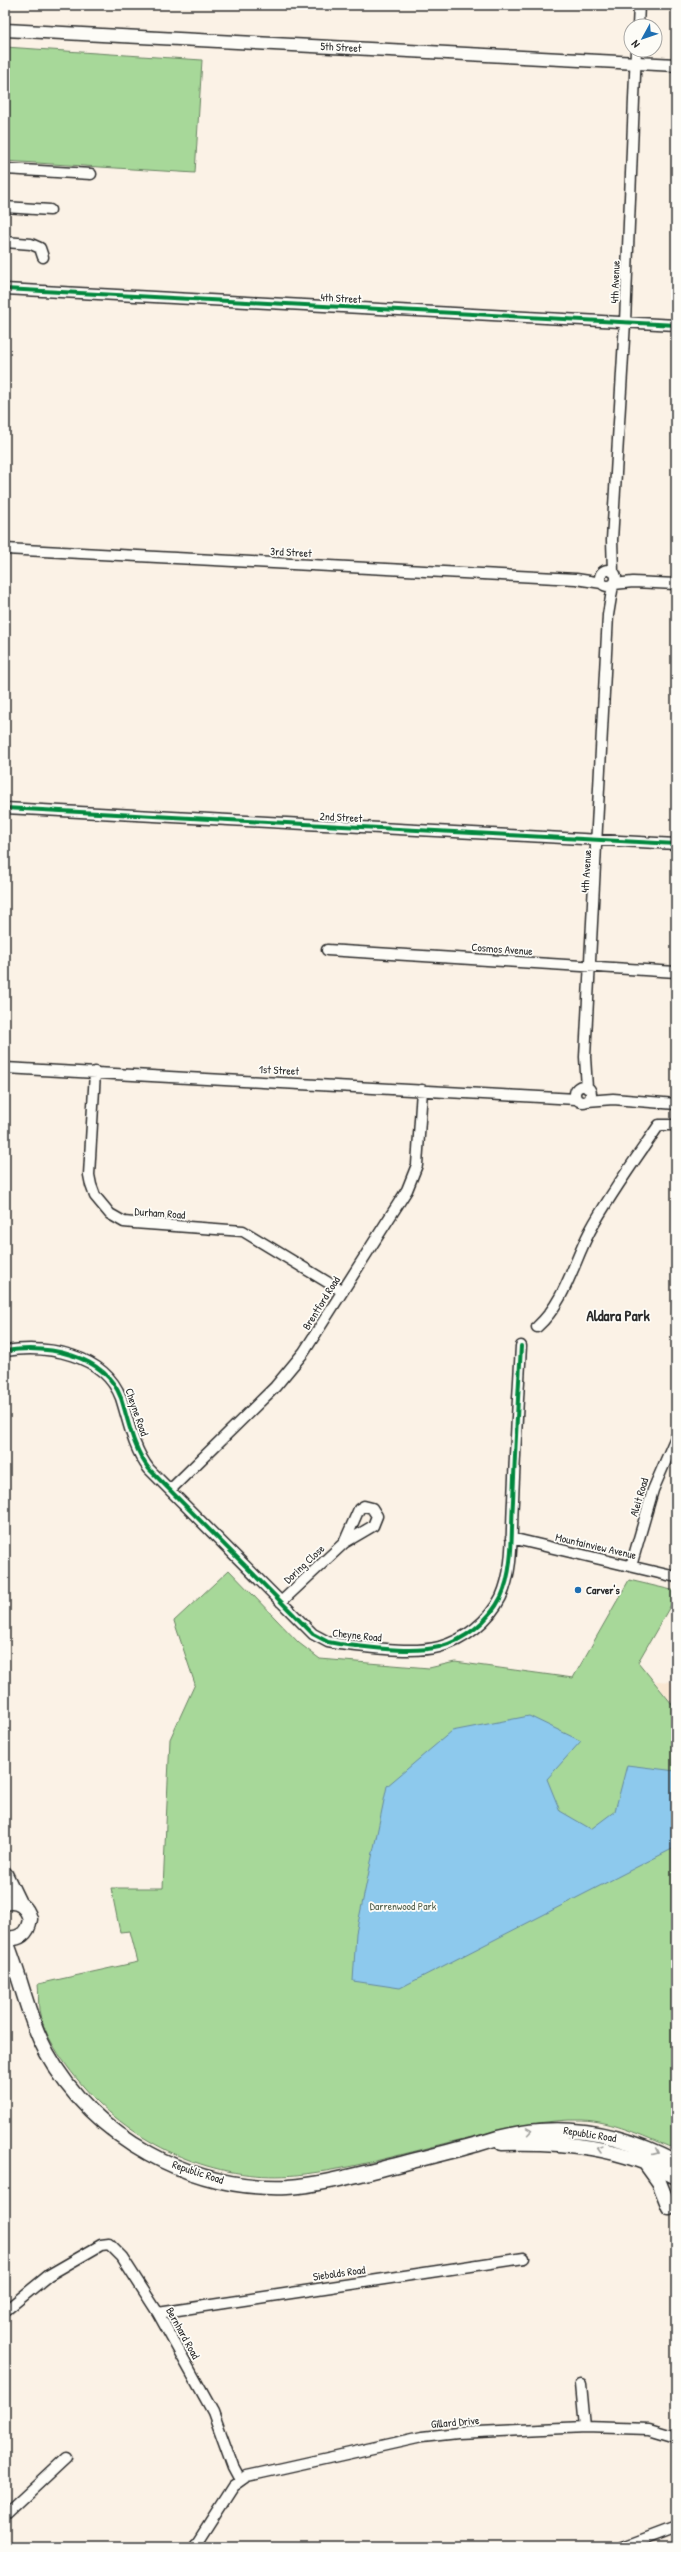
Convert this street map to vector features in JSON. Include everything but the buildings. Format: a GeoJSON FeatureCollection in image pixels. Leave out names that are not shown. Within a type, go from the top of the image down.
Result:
{"type":"FeatureCollection","features":[{"type":"Feature","properties":{"kind":"main road"},"geometry":{"type":"LineString","coordinates":[[5,1874],[19,1904],[5,1903]]}},
{"type":"Feature","properties":{"kind":"main road","name":"Republic Road"},"geometry":{"type":"LineString","coordinates":[[18,1969],[23,1935],[29,1927],[30,1919],[28,1912],[19,1904]]}},
{"type":"Feature","properties":{"kind":"main road"},"geometry":{"type":"LineString","coordinates":[[5,1939],[12,1939],[23,1935]]}},
{"type":"Feature","properties":{"kind":"main road","name":"Republic Road"},"geometry":{"type":"LineString","coordinates":[[5,1939],[18,1969],[26,2007],[35,2028],[47,2054],[67,2083],[93,2112],[122,2138],[181,2169],[227,2182],[256,2186],[287,2187],[332,2181],[478,2144],[503,2136],[534,2130],[574,2129],[614,2136],[652,2150],[676,2162]]}},
{"type":"Feature","properties":{"kind":"main road","name":"Republic Road"},"geometry":{"type":"LineString","coordinates":[[478,2144],[544,2142],[597,2148],[646,2164],[676,2177]]}},
{"type":"Feature","properties":{"kind":"main road"},"geometry":{"type":"LineString","coordinates":[[646,2164],[659,2182],[669,2207]]}},
{"type":"Feature","properties":{"kind":"street"},"geometry":{"type":"LineString","coordinates":[[638,18],[639,5]]}},
{"type":"Feature","properties":{"kind":"street","name":"5th Street"},"geometry":{"type":"LineString","coordinates":[[5,30],[676,65]]}},
{"type":"Feature","properties":{"kind":"street","name":"4th Avenue"},"geometry":{"type":"LineString","coordinates":[[583,1093],[609,579],[625,322],[636,58]]}},
{"type":"Feature","properties":{"kind":"street"},"geometry":{"type":"LineString","coordinates":[[5,169],[91,174]]}},
{"type":"Feature","properties":{"kind":"street"},"geometry":{"type":"LineString","coordinates":[[5,207],[50,210]]}},
{"type":"Feature","properties":{"kind":"street"},"geometry":{"type":"LineString","coordinates":[[5,242],[36,245],[40,248],[43,257]]}},
{"type":"Feature","properties":{"kind":"street","name":"4th Street"},"geometry":{"type":"LineString","coordinates":[[5,289],[676,325]]}},
{"type":"Feature","properties":{"kind":"street","name":"3rd Street"},"geometry":{"type":"LineString","coordinates":[[5,549],[609,579]]}},
{"type":"Feature","properties":{"kind":"street"},"geometry":{"type":"LineString","coordinates":[[609,579],[633,582],[676,584]]}},
{"type":"Feature","properties":{"kind":"street","name":"2nd Street"},"geometry":{"type":"LineString","coordinates":[[5,808],[676,844]]}},
{"type":"Feature","properties":{"kind":"street","name":"Cosmos Avenue"},"geometry":{"type":"LineString","coordinates":[[327,950],[676,972]]}},
{"type":"Feature","properties":{"kind":"street","name":"1st Street"},"geometry":{"type":"LineString","coordinates":[[5,1068],[552,1096],[583,1093],[613,1100],[676,1104]]}},
{"type":"Feature","properties":{"kind":"street","name":"Durham Road"},"geometry":{"type":"LineString","coordinates":[[95,1072],[89,1175],[95,1196],[110,1214],[124,1222],[134,1224],[243,1231],[342,1291]]}},
{"type":"Feature","properties":{"kind":"street","name":"Brentford Road"},"geometry":{"type":"LineString","coordinates":[[170,1490],[286,1375],[403,1196],[414,1176],[422,1090]]}},
{"type":"Feature","properties":{"kind":"street"},"geometry":{"type":"LineString","coordinates":[[537,1327],[552,1313],[590,1231],[625,1173],[659,1125],[676,1125]]}},
{"type":"Feature","properties":{"kind":"street","name":"Cheyne Road"},"geometry":{"type":"LineString","coordinates":[[5,1350],[43,1350],[68,1354],[91,1364],[103,1372],[120,1397],[141,1459],[313,1634],[328,1642],[366,1647],[438,1647],[466,1635],[477,1628],[494,1609],[505,1587],[511,1538],[521,1346]]}},
{"type":"Feature","properties":{"kind":"street","name":"Aleit Road"},"geometry":{"type":"LineString","coordinates":[[631,1566],[653,1490],[676,1437]]}},
{"type":"Feature","properties":{"kind":"street","name":"Mountainview Avenue"},"geometry":{"type":"LineString","coordinates":[[511,1538],[676,1577]]}},
{"type":"Feature","properties":{"kind":"street","name":"Doring Close"},"geometry":{"type":"LineString","coordinates":[[281,1602],[344,1543]]}},
{"type":"Feature","properties":{"kind":"street","name":"Bernhard Road"},"geometry":{"type":"LineString","coordinates":[[5,2311],[49,2275],[101,2245],[109,2244],[122,2257],[158,2313],[213,2412],[233,2467],[240,2480]]}},
{"type":"Feature","properties":{"kind":"street","name":"Siebolds Road"},"geometry":{"type":"LineString","coordinates":[[158,2313],[524,2258]]}},
{"type":"Feature","properties":{"kind":"street"},"geometry":{"type":"LineString","coordinates":[[581,2384],[585,2427]]}},
{"type":"Feature","properties":{"kind":"street","name":"Gillard Drive"},"geometry":{"type":"LineString","coordinates":[[240,2480],[261,2473],[440,2434],[585,2427],[649,2429],[676,2437]]}},
{"type":"Feature","properties":{"kind":"street"},"geometry":{"type":"LineString","coordinates":[[5,2515],[66,2458]]}},
{"type":"Feature","properties":{"kind":"street"},"geometry":{"type":"LineString","coordinates":[[194,2547],[233,2486],[240,2480]]}},
{"type":"Feature","properties":{"kind":"street"},"geometry":{"type":"LineString","coordinates":[[623,2547],[676,2527]]}},
{"type":"Feature","properties":{"kind":"shaded area"},"geometry":{"type":"Polygon","coordinates":[[[655,1681],[676,1682],[676,1708],[655,1681]]]}},
{"type":"Feature","properties":{"kind":"green space"},"geometry":{"type":"Polygon","coordinates":[[[5,47],[202,60],[195,173],[5,161],[5,47]]]}},
{"type":"Feature","properties":{"kind":"green space","name":"Darrenwood Park"},"geometry":{"type":"Polygon","coordinates":[[[229,1570],[299,1643],[320,1659],[429,1668],[455,1662],[573,1678],[629,1580],[676,1591],[676,1596],[638,1662],[676,1709],[676,2142],[670,2147],[605,2123],[569,2120],[515,2127],[326,2171],[277,2176],[248,2174],[221,2170],[194,2162],[168,2151],[143,2137],[120,2121],[98,2102],[71,2072],[62,2060],[42,2022],[39,2010],[38,1984],[138,1962],[130,1931],[120,1932],[111,1888],[163,1888],[170,1739],[195,1684],[174,1621],[229,1570]]]}},
{"type":"Feature","properties":{"kind":"water"},"geometry":{"type":"Polygon","coordinates":[[[529,1716],[581,1741],[547,1779],[560,1811],[591,1829],[615,1811],[627,1765],[676,1771],[676,1847],[400,1988],[353,1981],[356,1933],[387,1786],[452,1731],[529,1716]]]}},
{"type":"Feature","properties":{"kind":"cycle path"},"geometry":{"type":"LineString","coordinates":[[5,289],[676,325]]}},
{"type":"Feature","properties":{"kind":"cycle path"},"geometry":{"type":"LineString","coordinates":[[5,808],[676,844]]}},
{"type":"Feature","properties":{"kind":"cycle path"},"geometry":{"type":"LineString","coordinates":[[5,1351],[21,1349],[55,1351],[72,1355],[88,1362],[101,1371],[113,1383],[121,1398],[135,1444],[149,1469],[313,1634],[328,1642],[339,1644],[416,1650],[449,1644],[467,1634],[483,1622],[490,1614],[501,1597],[505,1586],[511,1550],[521,1346]]}},
{"type":"Feature","properties":{"kind":"place","name":"Carver's"},"geometry":{"type":"Point","coordinates":[578,1590]}},
{"type":"Feature","properties":{"kind":"district","name":"Aldara Park"},"geometry":{"type":"Point","coordinates":[618,1316]}}]}
